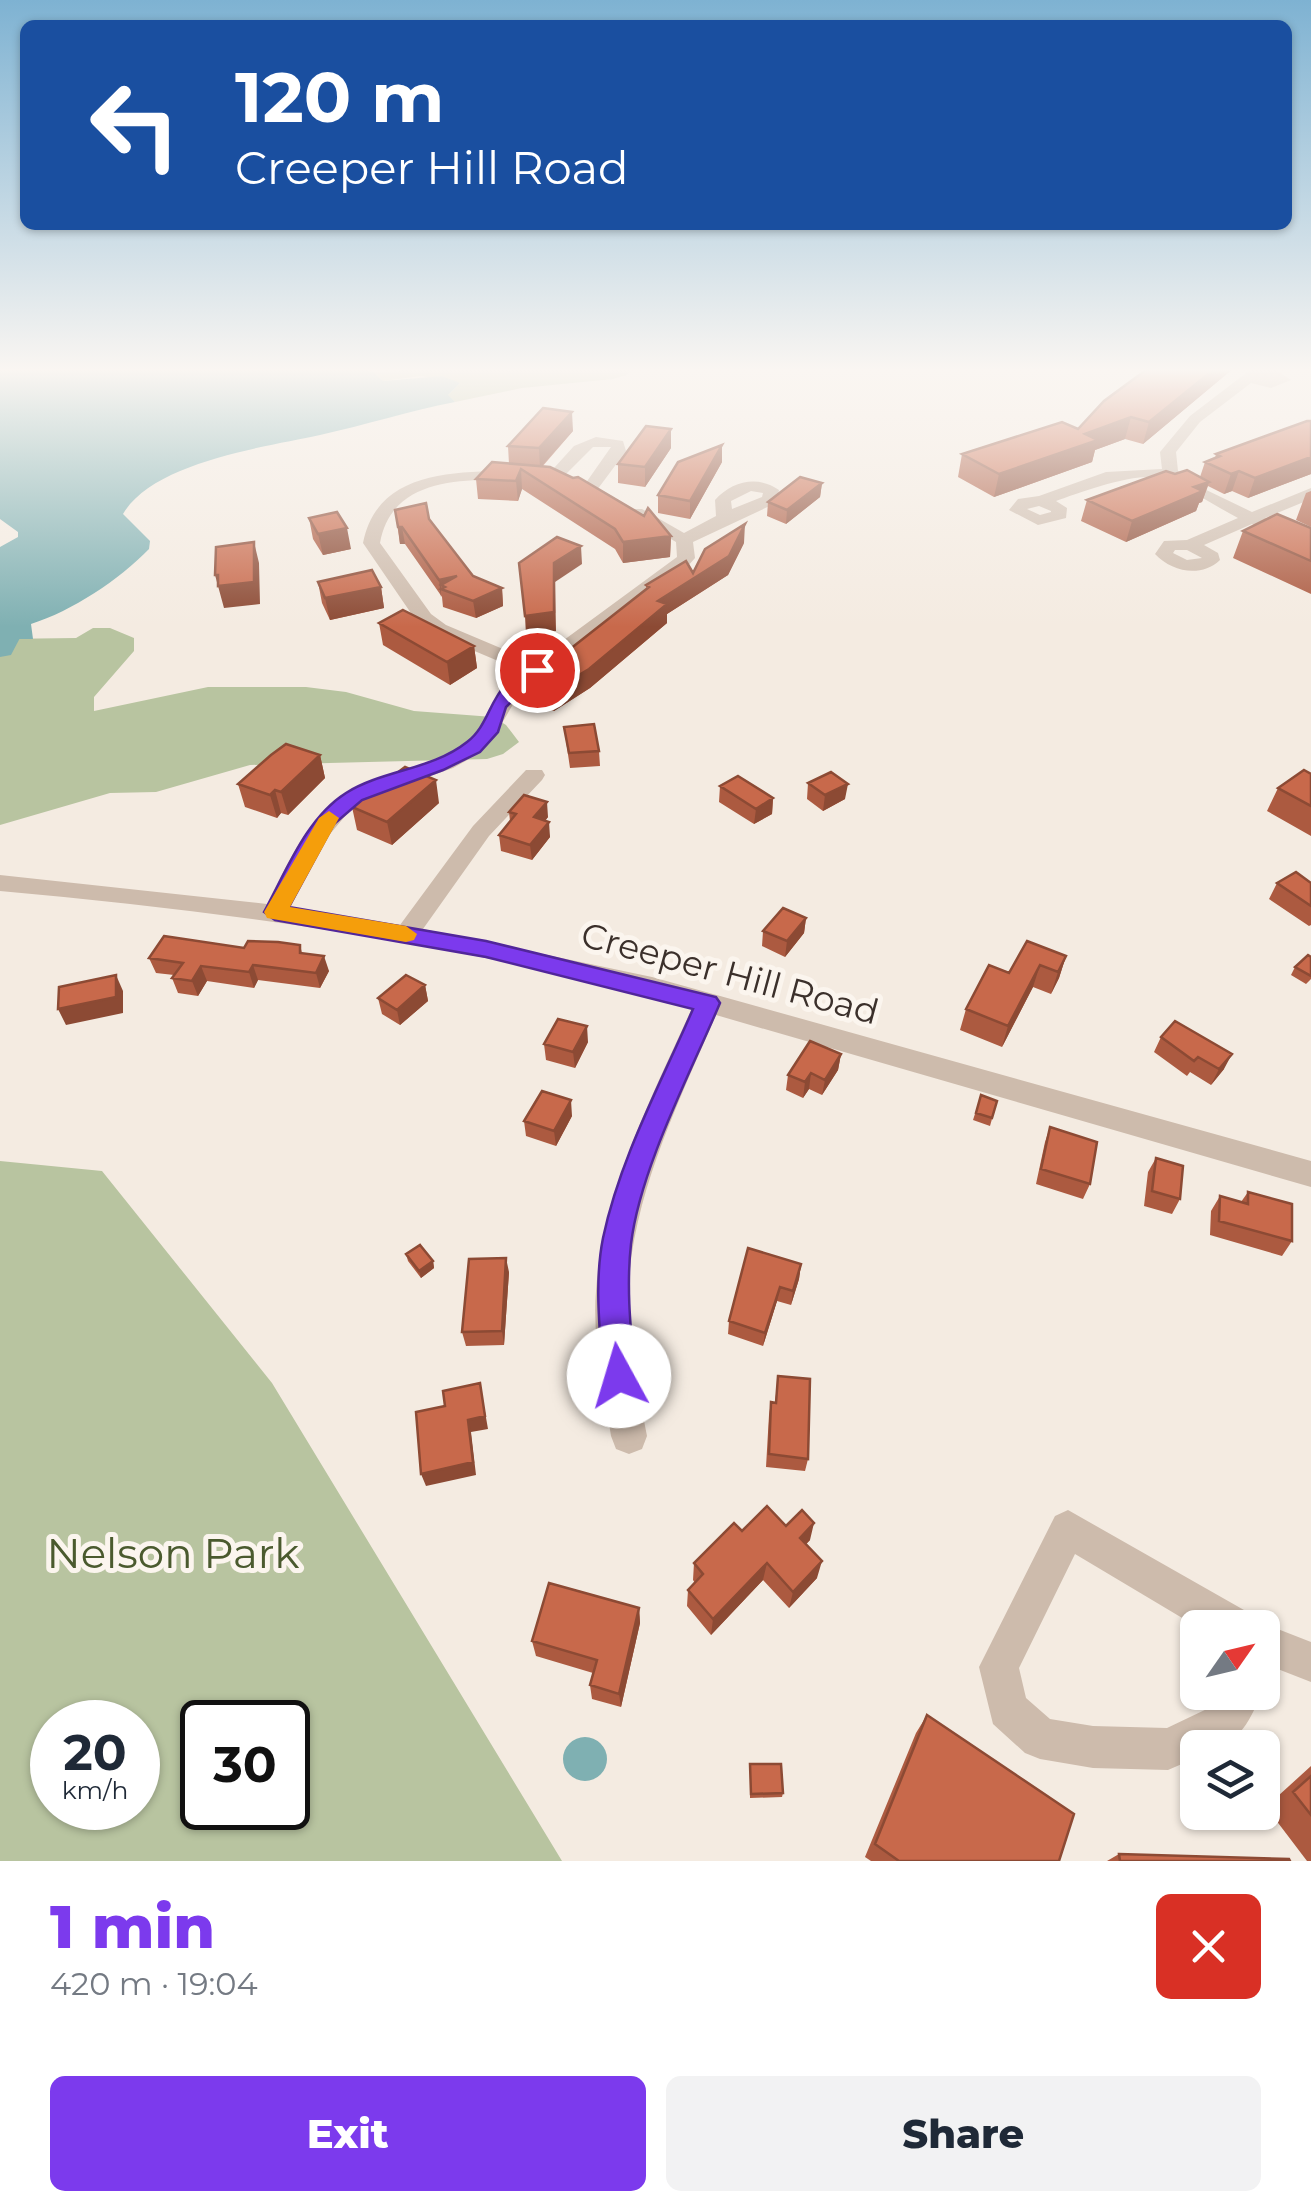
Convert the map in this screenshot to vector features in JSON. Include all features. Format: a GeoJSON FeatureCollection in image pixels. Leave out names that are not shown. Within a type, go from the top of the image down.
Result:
{"type":"FeatureCollection","features":[{"type":"Feature","properties":{"kind":"street"},"geometry":{"type":"LineString","coordinates":[[552,479],[576,454]]}},
{"type":"Feature","properties":{"kind":"street"},"geometry":{"type":"LineString","coordinates":[[591,487],[617,454]]}},
{"type":"Feature","properties":{"kind":"street"},"geometry":{"type":"LineString","coordinates":[[1168,454],[1170,473]]}},
{"type":"Feature","properties":{"kind":"street"},"geometry":{"type":"LineString","coordinates":[[1041,502],[1106,477],[1170,473],[1192,489],[1311,547]]}},
{"type":"Feature","properties":{"kind":"street"},"geometry":{"type":"LineString","coordinates":[[537,670],[439,629],[424,618],[371,543],[376,517],[403,494],[444,478],[492,474],[591,487],[684,540]]}},
{"type":"Feature","properties":{"kind":"street"},"geometry":{"type":"LineString","coordinates":[[1189,545],[1311,493]]}},
{"type":"Feature","properties":{"kind":"street"},"geometry":{"type":"LineString","coordinates":[[684,540],[724,518]]}},
{"type":"Feature","properties":{"kind":"street"},"geometry":{"type":"LineString","coordinates":[[275,912],[326,820],[354,796],[473,748],[488,732],[498,706],[515,685],[673,572],[686,558],[684,540]]}},
{"type":"Feature","properties":{"kind":"street"},"geometry":{"type":"LineString","coordinates":[[407,934],[481,831],[534,775]]}},
{"type":"Feature","properties":{"kind":"street","name":"Creeper Hill Road"},"geometry":{"type":"LineString","coordinates":[[0,883],[275,912],[559,965],[708,1003],[1311,1174]]}},
{"type":"Feature","properties":{"kind":"street"},"geometry":{"type":"LineString","coordinates":[[629,1436],[614,1346],[612,1293],[617,1239],[642,1156],[708,1003]]}},
{"type":"Feature","properties":{"kind":"street"},"geometry":{"type":"LineString","coordinates":[[1203,1610],[1068,1529],[999,1667],[1008,1709],[1040,1738],[1093,1747],[1168,1749],[1226,1722],[1232,1710]]}},
{"type":"Feature","properties":{"kind":"street"},"geometry":{"type":"LineString","coordinates":[[1280,1651],[1311,1662]]}},
{"type":"Feature","properties":{"kind":"green space"},"geometry":{"type":"Polygon","coordinates":[[[93,628],[110,628],[134,638],[134,651],[94,697],[94,711],[208,687],[306,687],[346,692],[414,711],[493,717],[506,725],[519,742],[503,754],[487,759],[250,765],[156,792],[110,793],[0,825],[0,639],[76,638],[93,628]]]}},
{"type":"Feature","properties":{"kind":"green space","name":"Nelson Park"},"geometry":{"type":"Polygon","coordinates":[[[0,1161],[102,1171],[272,1383],[562,1861],[0,1861],[0,1161]]]}},
{"type":"Feature","properties":{"kind":"water"},"geometry":{"type":"Polygon","coordinates":[[[0,454],[234,454],[184,469],[138,496],[123,514],[150,541],[149,549],[94,593],[31,624],[33,639],[0,639],[0,547],[18,537],[18,532],[0,519],[0,454]]]}},
{"type":"Feature","properties":{"kind":"water"},"geometry":{"type":"Polygon","coordinates":[[[585,1737],[600,1744],[607,1759],[600,1774],[585,1781],[570,1774],[563,1759],[570,1744],[585,1737]]]}},
{"type":"Feature","properties":{"kind":"building"},"geometry":{"type":"Polygon","coordinates":[[[625,454],[654,454],[645,467],[618,464],[625,454]]]}},
{"type":"Feature","properties":{"kind":"building"},"geometry":{"type":"Polygon","coordinates":[[[699,454],[717,454],[690,501],[658,495],[678,462],[699,454]]]}},
{"type":"Feature","properties":{"kind":"building"},"geometry":{"type":"Polygon","coordinates":[[[962,454],[1058,454],[999,474],[962,454]]]}},
{"type":"Feature","properties":{"kind":"building"},"geometry":{"type":"Polygon","coordinates":[[[1216,454],[1311,454],[1311,457],[1255,478],[1239,471],[1231,474],[1205,462],[1220,456],[1216,454]]]}},
{"type":"Feature","properties":{"kind":"building"},"geometry":{"type":"Polygon","coordinates":[[[492,462],[550,467],[578,477],[644,516],[648,508],[671,536],[623,542],[615,529],[521,469],[516,481],[476,479],[492,462]]]}},
{"type":"Feature","properties":{"kind":"building"},"geometry":{"type":"Polygon","coordinates":[[[1187,470],[1209,482],[1194,487],[1203,491],[1132,521],[1087,500],[1166,471],[1175,474],[1187,470]]]}},
{"type":"Feature","properties":{"kind":"building"},"geometry":{"type":"Polygon","coordinates":[[[800,477],[822,483],[787,510],[768,502],[800,477]]]}},
{"type":"Feature","properties":{"kind":"building"},"geometry":{"type":"Polygon","coordinates":[[[426,503],[429,519],[473,576],[502,588],[473,601],[441,589],[445,587],[441,585],[457,576],[439,580],[402,527],[398,527],[395,510],[426,503]]]}},
{"type":"Feature","properties":{"kind":"building"},"geometry":{"type":"Polygon","coordinates":[[[337,512],[347,528],[318,534],[309,518],[337,512]]]}},
{"type":"Feature","properties":{"kind":"building"},"geometry":{"type":"Polygon","coordinates":[[[1277,514],[1311,528],[1311,561],[1243,531],[1277,514]]]}},
{"type":"Feature","properties":{"kind":"building"},"geometry":{"type":"Polygon","coordinates":[[[745,524],[729,556],[658,601],[667,604],[589,669],[552,691],[528,682],[649,587],[646,585],[686,561],[693,573],[705,549],[745,524]]]}},
{"type":"Feature","properties":{"kind":"building"},"geometry":{"type":"Polygon","coordinates":[[[557,537],[581,546],[554,563],[554,612],[525,616],[519,563],[557,537]]]}},
{"type":"Feature","properties":{"kind":"building"},"geometry":{"type":"Polygon","coordinates":[[[254,542],[254,582],[218,586],[216,547],[254,542]]]}},
{"type":"Feature","properties":{"kind":"building"},"geometry":{"type":"Polygon","coordinates":[[[372,570],[381,587],[325,598],[318,582],[372,570]]]}},
{"type":"Feature","properties":{"kind":"building"},"geometry":{"type":"Polygon","coordinates":[[[403,610],[474,646],[447,662],[379,623],[403,610]]]}},
{"type":"Feature","properties":{"kind":"building"},"geometry":{"type":"Polygon","coordinates":[[[594,724],[599,751],[569,753],[564,727],[594,724]]]}},
{"type":"Feature","properties":{"kind":"building"},"geometry":{"type":"Polygon","coordinates":[[[286,744],[320,755],[281,792],[275,790],[270,795],[238,784],[271,755],[286,744]]]}},
{"type":"Feature","properties":{"kind":"building"},"geometry":{"type":"Polygon","coordinates":[[[405,767],[436,780],[387,822],[352,807],[405,767]]]}},
{"type":"Feature","properties":{"kind":"building"},"geometry":{"type":"Polygon","coordinates":[[[1304,770],[1311,774],[1311,806],[1278,788],[1304,770]]]}},
{"type":"Feature","properties":{"kind":"building"},"geometry":{"type":"Polygon","coordinates":[[[831,772],[848,784],[825,795],[808,783],[831,772]]]}},
{"type":"Feature","properties":{"kind":"building"},"geometry":{"type":"Polygon","coordinates":[[[738,776],[773,798],[756,809],[720,786],[738,776]]]}},
{"type":"Feature","properties":{"kind":"building"},"geometry":{"type":"Polygon","coordinates":[[[524,795],[547,802],[534,817],[549,822],[530,845],[499,835],[516,814],[509,812],[524,795]]]}},
{"type":"Feature","properties":{"kind":"building"},"geometry":{"type":"Polygon","coordinates":[[[1296,872],[1311,883],[1311,906],[1277,883],[1296,872]]]}},
{"type":"Feature","properties":{"kind":"building"},"geometry":{"type":"Polygon","coordinates":[[[783,908],[806,918],[787,941],[763,931],[783,908]]]}},
{"type":"Feature","properties":{"kind":"building"},"geometry":{"type":"Polygon","coordinates":[[[164,936],[244,948],[248,941],[278,942],[300,945],[300,953],[324,956],[316,973],[253,965],[249,972],[201,966],[192,981],[172,978],[183,963],[149,958],[164,936]]]}},
{"type":"Feature","properties":{"kind":"building"},"geometry":{"type":"Polygon","coordinates":[[[1027,941],[1066,956],[1058,972],[1040,965],[1008,1026],[966,1009],[989,965],[1009,973],[1027,941]]]}},
{"type":"Feature","properties":{"kind":"building"},"geometry":{"type":"Polygon","coordinates":[[[1308,955],[1311,957],[1311,976],[1295,967],[1308,955]]]}},
{"type":"Feature","properties":{"kind":"building"},"geometry":{"type":"Polygon","coordinates":[[[116,975],[116,997],[58,1009],[59,987],[116,975]]]}},
{"type":"Feature","properties":{"kind":"building"},"geometry":{"type":"Polygon","coordinates":[[[406,975],[425,985],[397,1010],[378,998],[406,975]]]}},
{"type":"Feature","properties":{"kind":"building"},"geometry":{"type":"Polygon","coordinates":[[[558,1019],[587,1026],[573,1052],[544,1044],[558,1019]]]}},
{"type":"Feature","properties":{"kind":"building"},"geometry":{"type":"Polygon","coordinates":[[[1175,1021],[1232,1054],[1219,1069],[1198,1057],[1194,1061],[1161,1037],[1175,1021]]]}},
{"type":"Feature","properties":{"kind":"building"},"geometry":{"type":"Polygon","coordinates":[[[810,1041],[841,1054],[825,1080],[811,1073],[805,1082],[788,1075],[810,1041]]]}},
{"type":"Feature","properties":{"kind":"building"},"geometry":{"type":"Polygon","coordinates":[[[542,1091],[571,1100],[554,1131],[524,1121],[542,1091]]]}},
{"type":"Feature","properties":{"kind":"building"},"geometry":{"type":"Polygon","coordinates":[[[981,1095],[997,1101],[992,1118],[976,1113],[981,1095]]]}},
{"type":"Feature","properties":{"kind":"building"},"geometry":{"type":"Polygon","coordinates":[[[1050,1127],[1097,1142],[1090,1184],[1041,1169],[1050,1127]]]}},
{"type":"Feature","properties":{"kind":"building"},"geometry":{"type":"Polygon","coordinates":[[[1156,1158],[1183,1166],[1180,1199],[1152,1191],[1156,1158]]]}},
{"type":"Feature","properties":{"kind":"building"},"geometry":{"type":"Polygon","coordinates":[[[1248,1192],[1292,1204],[1292,1241],[1219,1221],[1220,1196],[1248,1204],[1248,1192]]]}},
{"type":"Feature","properties":{"kind":"building"},"geometry":{"type":"Polygon","coordinates":[[[420,1245],[433,1261],[419,1271],[406,1254],[420,1245]]]}},
{"type":"Feature","properties":{"kind":"building"},"geometry":{"type":"Polygon","coordinates":[[[748,1248],[801,1264],[793,1291],[780,1287],[765,1333],[729,1321],[748,1248]]]}},
{"type":"Feature","properties":{"kind":"building"},"geometry":{"type":"Polygon","coordinates":[[[506,1258],[502,1331],[462,1332],[469,1259],[506,1258]]]}},
{"type":"Feature","properties":{"kind":"building"},"geometry":{"type":"Polygon","coordinates":[[[778,1376],[810,1379],[808,1459],[769,1454],[771,1402],[776,1403],[778,1376]]]}},
{"type":"Feature","properties":{"kind":"building"},"geometry":{"type":"Polygon","coordinates":[[[480,1383],[485,1416],[468,1420],[473,1462],[421,1474],[416,1412],[445,1406],[443,1391],[480,1383]]]}},
{"type":"Feature","properties":{"kind":"building"},"geometry":{"type":"Polygon","coordinates":[[[767,1506],[786,1526],[802,1510],[814,1523],[800,1538],[822,1561],[793,1592],[767,1563],[713,1619],[688,1590],[703,1574],[694,1563],[734,1523],[742,1531],[767,1506]]]}},
{"type":"Feature","properties":{"kind":"building"},"geometry":{"type":"Polygon","coordinates":[[[549,1583],[639,1608],[619,1694],[590,1685],[597,1660],[532,1641],[549,1583]]]}},
{"type":"Feature","properties":{"kind":"building"},"geometry":{"type":"Polygon","coordinates":[[[927,1715],[1074,1814],[1059,1861],[899,1861],[875,1844],[927,1715]]]}},
{"type":"Feature","properties":{"kind":"building"},"geometry":{"type":"Polygon","coordinates":[[[750,1764],[781,1764],[783,1793],[751,1794],[750,1764]]]}},
{"type":"Feature","properties":{"kind":"building"},"geometry":{"type":"Polygon","coordinates":[[[1311,1776],[1311,1815],[1293,1792],[1311,1776]]]}},
{"type":"Feature","properties":{"kind":"building"},"geometry":{"type":"Polygon","coordinates":[[[1119,1854],[1289,1859],[1290,1861],[1120,1861],[1119,1854]]]}},
{"type":"Feature","properties":{"kind":"waterway"},"geometry":{"type":"LineString","coordinates":[[0,648],[28,596]]}},
{"type":"Feature","properties":{"kind":"slow traffic"},"geometry":{"type":"LineString","coordinates":[[329,818],[275,912],[406,934]]}},
{"type":"Feature","properties":{"kind":"route"},"geometry":{"type":"LineString","coordinates":[[537,670],[515,685],[498,706],[488,732],[473,748],[354,796],[326,820],[275,912],[486,949],[708,1003],[649,1139],[629,1191],[617,1239],[612,1293],[619,1376]]}}]}
